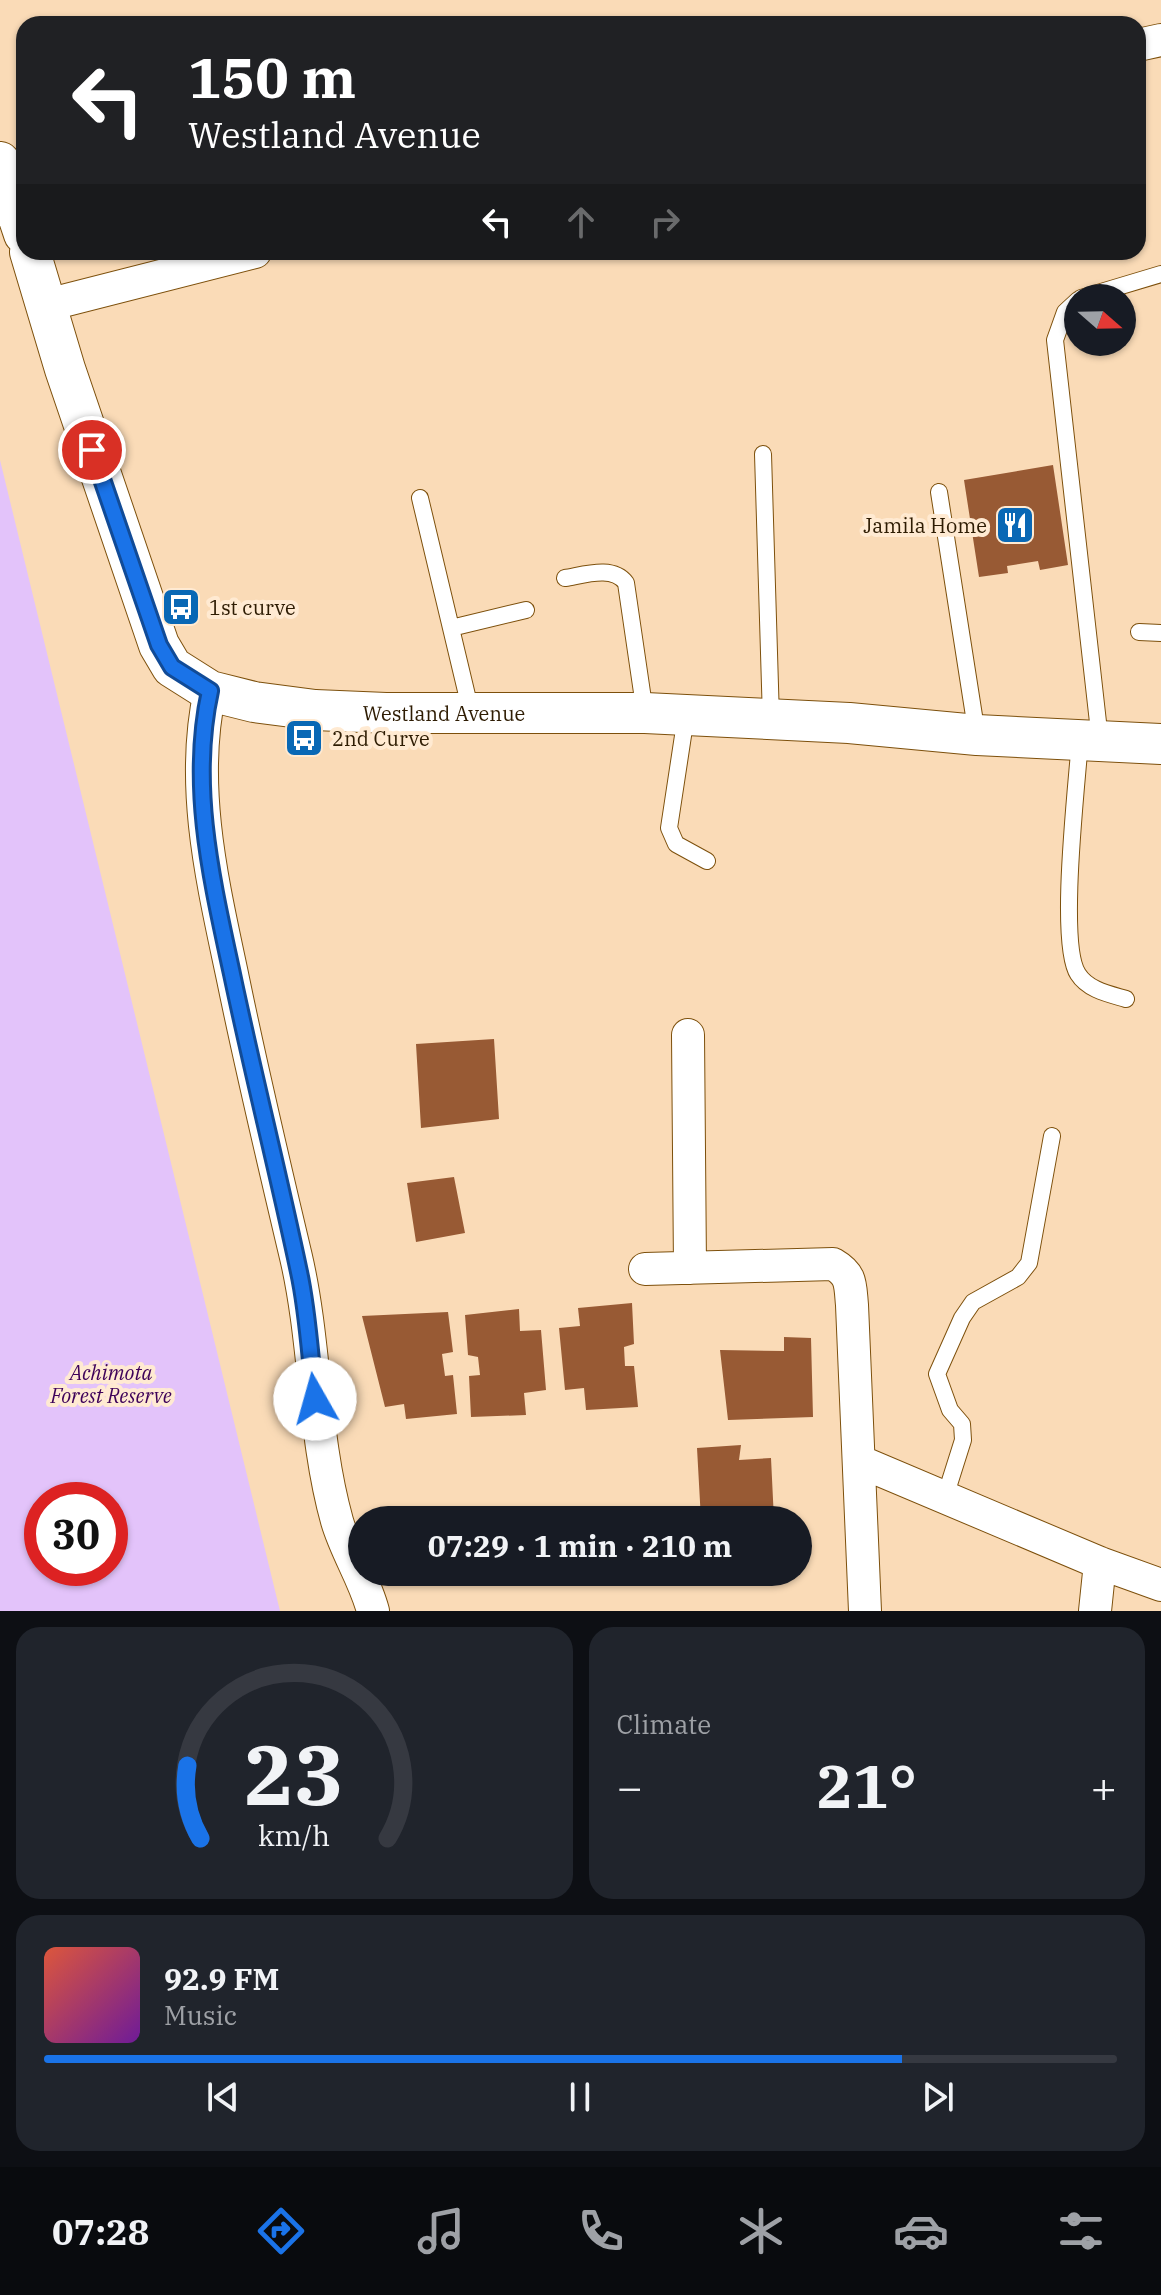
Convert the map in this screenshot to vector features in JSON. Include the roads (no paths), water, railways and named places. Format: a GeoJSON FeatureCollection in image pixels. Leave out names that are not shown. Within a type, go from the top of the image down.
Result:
{"type":"FeatureCollection","features":[{"type":"Feature","properties":{"kind":"street"},"geometry":{"type":"LineString","coordinates":[[0,162],[16,210]]}},
{"type":"Feature","properties":{"kind":"street","name":"Westland Avenue"},"geometry":{"type":"LineString","coordinates":[[33,260],[65,369],[159,645],[172,667],[210,691],[254,702],[315,710],[645,713],[1161,744]]}},
{"type":"Feature","properties":{"kind":"street"},"geometry":{"type":"LineString","coordinates":[[47,305],[224,260]]}},
{"type":"Feature","properties":{"kind":"street"},"geometry":{"type":"LineString","coordinates":[[210,691],[204,718],[202,814],[218,910],[300,1276],[318,1423],[337,1522],[373,1611]]}},
{"type":"Feature","properties":{"kind":"street"},"geometry":{"type":"LineString","coordinates":[[688,1035],[690,1268]]}},
{"type":"Feature","properties":{"kind":"street"},"geometry":{"type":"LineString","coordinates":[[645,1269],[833,1264],[845,1271],[852,1305],[865,1611]]}},
{"type":"Feature","properties":{"kind":"street"},"geometry":{"type":"LineString","coordinates":[[861,1462],[1100,1563],[1161,1585]]}},
{"type":"Feature","properties":{"kind":"street"},"geometry":{"type":"LineString","coordinates":[[1095,1611],[1100,1563]]}},
{"type":"Feature","properties":{"kind":"lane"},"geometry":{"type":"LineString","coordinates":[[1128,284],[1161,274]]}},
{"type":"Feature","properties":{"kind":"lane"},"geometry":{"type":"LineString","coordinates":[[1064,315],[1055,340],[1090,740],[1069,904],[1072,956],[1077,973],[1090,987],[1126,999]]}},
{"type":"Feature","properties":{"kind":"lane"},"geometry":{"type":"LineString","coordinates":[[763,454],[771,719]]}},
{"type":"Feature","properties":{"kind":"lane"},"geometry":{"type":"LineString","coordinates":[[939,492],[977,735]]}},
{"type":"Feature","properties":{"kind":"lane"},"geometry":{"type":"LineString","coordinates":[[420,498],[471,712]]}},
{"type":"Feature","properties":{"kind":"lane"},"geometry":{"type":"LineString","coordinates":[[565,578],[610,572],[621,576],[626,583],[645,713]]}},
{"type":"Feature","properties":{"kind":"lane"},"geometry":{"type":"LineString","coordinates":[[451,628],[526,610]]}},
{"type":"Feature","properties":{"kind":"lane"},"geometry":{"type":"LineString","coordinates":[[1139,632],[1161,633]]}},
{"type":"Feature","properties":{"kind":"lane"},"geometry":{"type":"LineString","coordinates":[[686,716],[669,828],[676,844],[707,861]]}},
{"type":"Feature","properties":{"kind":"lane"},"geometry":{"type":"LineString","coordinates":[[945,1497],[963,1440],[962,1424],[950,1410],[937,1374],[962,1318],[973,1302],[1018,1277],[1029,1263],[1052,1136]]}},
{"type":"Feature","properties":{"kind":"place","name":"Jamila Home"},"geometry":{"type":"Point","coordinates":[1015,525]}},
{"type":"Feature","properties":{"kind":"place","name":"1st curve"},"geometry":{"type":"Point","coordinates":[181,607]}},
{"type":"Feature","properties":{"kind":"place","name":"2nd Curve"},"geometry":{"type":"Point","coordinates":[304,738]}},
{"type":"Feature","properties":{"kind":"park label","name":"Achimota Forest Reserve"},"geometry":{"type":"Point","coordinates":[111,1384]}}]}
